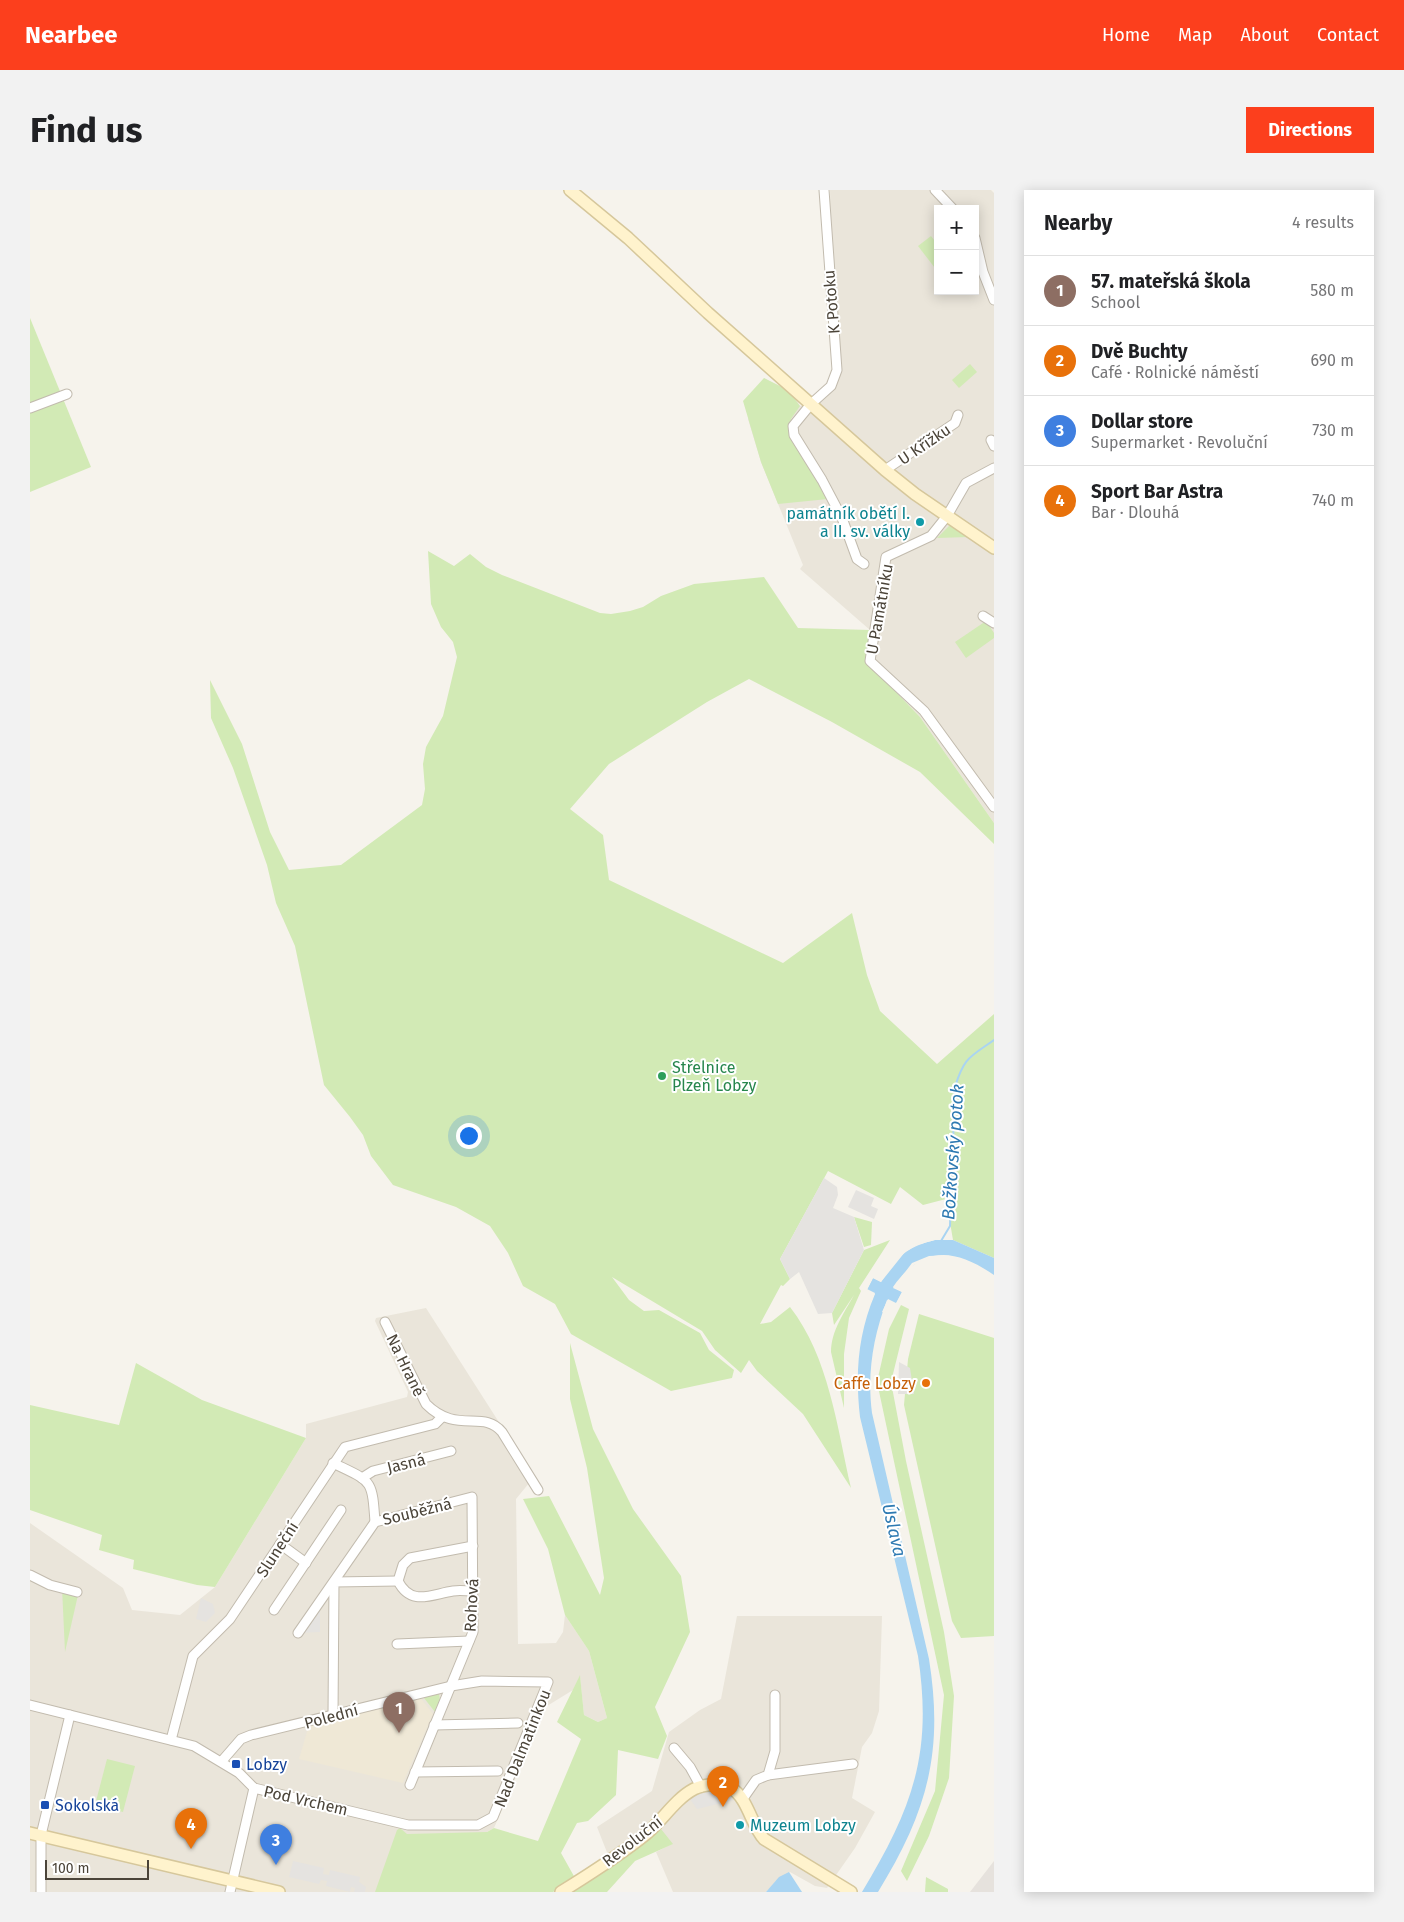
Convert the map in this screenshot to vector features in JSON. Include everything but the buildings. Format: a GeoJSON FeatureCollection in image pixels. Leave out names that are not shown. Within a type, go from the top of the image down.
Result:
{"type":"FeatureCollection","features":[{"type":"Feature","properties":{"kind":"street"},"geometry":{"type":"LineString","coordinates":[[570,190],[628,238],[708,313],[885,470],[915,494],[994,548]]}},
{"type":"Feature","properties":{"kind":"street","name":"K Potoku"},"geometry":{"type":"LineString","coordinates":[[824,190],[837,370],[831,386],[820,399],[811,404],[793,426],[794,435],[822,480],[842,518],[857,558],[864,564]]}},
{"type":"Feature","properties":{"kind":"street"},"geometry":{"type":"LineString","coordinates":[[935,190],[949,205]]}},
{"type":"Feature","properties":{"kind":"street"},"geometry":{"type":"LineString","coordinates":[[978,250],[983,272],[994,300]]}},
{"type":"Feature","properties":{"kind":"street"},"geometry":{"type":"LineString","coordinates":[[30,408],[67,394]]}},
{"type":"Feature","properties":{"kind":"street","name":"U Křížku"},"geometry":{"type":"LineString","coordinates":[[885,470],[955,423],[958,415]]}},
{"type":"Feature","properties":{"kind":"street"},"geometry":{"type":"LineString","coordinates":[[947,516],[966,483],[994,468]]}},
{"type":"Feature","properties":{"kind":"street","name":"U Památníku"},"geometry":{"type":"LineString","coordinates":[[947,516],[931,536],[886,557],[870,661],[924,711],[994,807]]}},
{"type":"Feature","properties":{"kind":"street"},"geometry":{"type":"LineString","coordinates":[[983,616],[994,622]]}},
{"type":"Feature","properties":{"kind":"street","name":"Na Hraně"},"geometry":{"type":"LineString","coordinates":[[385,1322],[421,1396],[426,1404],[442,1417]]}},
{"type":"Feature","properties":{"kind":"street"},"geometry":{"type":"LineString","coordinates":[[442,1417],[459,1422],[489,1421],[495,1424],[538,1490]]}},
{"type":"Feature","properties":{"kind":"street","name":"Sluneční"},"geometry":{"type":"LineString","coordinates":[[171,1740],[193,1656],[230,1619],[332,1463],[345,1447],[436,1424],[442,1417]]}},
{"type":"Feature","properties":{"kind":"street","name":"Jasná"},"geometry":{"type":"LineString","coordinates":[[362,1478],[373,1471],[451,1451]]}},
{"type":"Feature","properties":{"kind":"street"},"geometry":{"type":"LineString","coordinates":[[332,1463],[362,1478],[373,1490],[375,1522]]}},
{"type":"Feature","properties":{"kind":"street","name":"Souběžná"},"geometry":{"type":"LineString","coordinates":[[298,1633],[375,1522],[472,1497]]}},
{"type":"Feature","properties":{"kind":"street","name":"Rohová"},"geometry":{"type":"LineString","coordinates":[[397,1644],[469,1641],[473,1632],[472,1497]]}},
{"type":"Feature","properties":{"kind":"street"},"geometry":{"type":"LineString","coordinates":[[274,1610],[341,1510]]}},
{"type":"Feature","properties":{"kind":"street"},"geometry":{"type":"LineString","coordinates":[[280,1544],[306,1562]]}},
{"type":"Feature","properties":{"kind":"street"},"geometry":{"type":"LineString","coordinates":[[398,1581],[403,1565],[410,1558],[472,1546]]}},
{"type":"Feature","properties":{"kind":"street"},"geometry":{"type":"LineString","coordinates":[[30,1575],[50,1585],[77,1592]]}},
{"type":"Feature","properties":{"kind":"street"},"geometry":{"type":"LineString","coordinates":[[333,1714],[334,1582],[398,1581],[412,1596],[419,1598],[454,1591],[473,1591]]}},
{"type":"Feature","properties":{"kind":"street"},"geometry":{"type":"LineString","coordinates":[[410,1785],[469,1641]]}},
{"type":"Feature","properties":{"kind":"street","name":"Nad Dalmatinkou"},"geometry":{"type":"LineString","coordinates":[[451,1686],[482,1682],[548,1682],[493,1817],[478,1825]]}},
{"type":"Feature","properties":{"kind":"street","name":"Polední"},"geometry":{"type":"LineString","coordinates":[[221,1762],[241,1739],[333,1714],[451,1686]]}},
{"type":"Feature","properties":{"kind":"street"},"geometry":{"type":"LineString","coordinates":[[768,1775],[775,1751],[775,1695]]}},
{"type":"Feature","properties":{"kind":"street","name":"Pod Vrchem"},"geometry":{"type":"LineString","coordinates":[[30,1705],[194,1746],[239,1773],[254,1788],[408,1824],[478,1825]]}},
{"type":"Feature","properties":{"kind":"street"},"geometry":{"type":"LineString","coordinates":[[41,1892],[35,1834],[70,1715]]}},
{"type":"Feature","properties":{"kind":"street","name":"Nad Dalmatinkou"},"geometry":{"type":"LineString","coordinates":[[434,1725],[518,1723]]}},
{"type":"Feature","properties":{"kind":"street"},"geometry":{"type":"LineString","coordinates":[[674,1748],[690,1767],[700,1787],[722,1786],[730,1788],[742,1800],[764,1839],[851,1892]]}},
{"type":"Feature","properties":{"kind":"street"},"geometry":{"type":"LineString","coordinates":[[742,1800],[756,1780],[768,1775],[853,1764]]}},
{"type":"Feature","properties":{"kind":"street","name":"Nad Dalmatinkou"},"geometry":{"type":"LineString","coordinates":[[416,1772],[498,1771]]}},
{"type":"Feature","properties":{"kind":"street","name":"Revoluční"},"geometry":{"type":"LineString","coordinates":[[561,1892],[572,1889],[647,1834],[687,1794],[700,1787]]}},
{"type":"Feature","properties":{"kind":"street"},"geometry":{"type":"LineString","coordinates":[[232,1887],[254,1788]]}},
{"type":"Feature","properties":{"kind":"street"},"geometry":{"type":"LineString","coordinates":[[35,1834],[232,1887],[279,1892]]}},
{"type":"Feature","properties":{"kind":"shaded area"},"geometry":{"type":"Polygon","coordinates":[[[830,190],[991,190],[994,193],[994,823],[920,717],[867,662],[870,630],[800,569],[803,565],[761,462],[748,419],[764,378],[793,395],[800,406],[822,400],[841,361],[832,279],[830,190]]]}},
{"type":"Feature","properties":{"kind":"shaded area"},"geometry":{"type":"Polygon","coordinates":[[[824,1178],[837,1187],[838,1195],[833,1208],[854,1217],[864,1250],[832,1313],[818,1314],[799,1272],[790,1279],[780,1259],[824,1178]]]}},
{"type":"Feature","properties":{"kind":"shaded area"},"geometry":{"type":"Polygon","coordinates":[[[856,1190],[874,1198],[871,1206],[878,1209],[874,1219],[848,1207],[856,1190]]]}},
{"type":"Feature","properties":{"kind":"shaded area"},"geometry":{"type":"Polygon","coordinates":[[[426,1308],[534,1477],[516,1499],[518,1644],[556,1643],[563,1632],[565,1615],[589,1651],[607,1718],[598,1722],[584,1715],[580,1676],[573,1690],[547,1706],[494,1828],[377,1892],[30,1892],[30,1523],[123,1588],[132,1610],[180,1615],[215,1587],[306,1438],[306,1424],[407,1397],[408,1392],[375,1321],[376,1318],[426,1308]]]}},
{"type":"Feature","properties":{"kind":"shaded area"},"geometry":{"type":"Polygon","coordinates":[[[899,1362],[910,1368],[914,1394],[898,1394],[899,1362]]]}},
{"type":"Feature","properties":{"kind":"shaded area"},"geometry":{"type":"Polygon","coordinates":[[[201,1598],[213,1604],[215,1613],[206,1622],[196,1619],[201,1598]]]}},
{"type":"Feature","properties":{"kind":"shaded area"},"geometry":{"type":"Polygon","coordinates":[[[320,1604],[320,1632],[298,1633],[320,1604]]]}},
{"type":"Feature","properties":{"kind":"shaded area"},"geometry":{"type":"Polygon","coordinates":[[[737,1616],[882,1616],[879,1711],[872,1733],[862,1747],[852,1798],[875,1812],[855,1848],[827,1888],[815,1886],[790,1872],[777,1880],[766,1892],[673,1892],[656,1852],[672,1844],[621,1859],[612,1865],[597,1827],[652,1791],[669,1732],[700,1710],[721,1699],[737,1616]]]}},
{"type":"Feature","properties":{"kind":"shaded area"},"geometry":{"type":"Polygon","coordinates":[[[420,1697],[433,1714],[403,1783],[299,1759],[309,1725],[420,1697]]]}},
{"type":"Feature","properties":{"kind":"shaded area"},"geometry":{"type":"Polygon","coordinates":[[[701,1787],[731,1788],[734,1800],[697,1809],[690,1799],[701,1787]]]}},
{"type":"Feature","properties":{"kind":"shaded area"},"geometry":{"type":"Polygon","coordinates":[[[293,1861],[324,1868],[323,1874],[329,1875],[330,1870],[360,1877],[359,1882],[366,1887],[365,1892],[354,1892],[355,1888],[351,1887],[350,1892],[326,1886],[327,1881],[321,1880],[319,1884],[289,1877],[293,1861]]]}},
{"type":"Feature","properties":{"kind":"shaded area"},"geometry":{"type":"Polygon","coordinates":[[[994,1861],[994,1892],[970,1892],[994,1861]]]}},
{"type":"Feature","properties":{"kind":"green space"},"geometry":{"type":"Polygon","coordinates":[[[931,236],[934,240],[934,267],[918,246],[931,236]]]}},
{"type":"Feature","properties":{"kind":"green space"},"geometry":{"type":"Polygon","coordinates":[[[30,318],[91,467],[30,492],[30,318]]]}},
{"type":"Feature","properties":{"kind":"green space"},"geometry":{"type":"Polygon","coordinates":[[[970,364],[977,372],[959,388],[952,380],[970,364]]]}},
{"type":"Feature","properties":{"kind":"green space"},"geometry":{"type":"Polygon","coordinates":[[[764,378],[788,390],[800,406],[791,419],[789,434],[828,499],[778,504],[761,462],[743,401],[764,378]]]}},
{"type":"Feature","properties":{"kind":"green space"},"geometry":{"type":"Polygon","coordinates":[[[949,526],[953,526],[969,537],[937,538],[949,526]]]}},
{"type":"Feature","properties":{"kind":"green space"},"geometry":{"type":"Polygon","coordinates":[[[428,551],[454,566],[470,554],[486,567],[502,575],[600,613],[611,614],[643,607],[661,596],[694,584],[764,577],[798,628],[870,630],[867,662],[920,717],[994,823],[994,844],[920,772],[832,722],[749,679],[707,702],[609,764],[570,809],[603,835],[609,880],[783,963],[852,913],[867,975],[880,1011],[937,1064],[994,1014],[994,1258],[953,1240],[946,1199],[923,1205],[900,1187],[891,1204],[828,1171],[780,1259],[790,1279],[783,1286],[781,1285],[760,1324],[771,1322],[790,1307],[803,1327],[823,1370],[830,1393],[851,1488],[803,1414],[757,1371],[749,1360],[741,1373],[715,1350],[702,1331],[612,1277],[629,1300],[644,1311],[659,1310],[700,1333],[709,1350],[734,1370],[732,1378],[671,1391],[571,1334],[555,1304],[523,1286],[508,1253],[490,1226],[456,1207],[393,1185],[371,1156],[363,1135],[324,1085],[295,946],[276,903],[267,865],[233,768],[211,718],[210,680],[242,744],[270,832],[289,870],[341,865],[422,805],[425,789],[423,764],[426,747],[443,716],[457,657],[453,642],[441,627],[431,604],[428,551]]]}},
{"type":"Feature","properties":{"kind":"green space"},"geometry":{"type":"Polygon","coordinates":[[[986,621],[994,633],[994,638],[966,658],[955,642],[986,621]]]}},
{"type":"Feature","properties":{"kind":"green space"},"geometry":{"type":"Polygon","coordinates":[[[854,1217],[872,1222],[871,1245],[864,1247],[854,1217]]]}},
{"type":"Feature","properties":{"kind":"green space"},"geometry":{"type":"Polygon","coordinates":[[[890,1240],[859,1288],[861,1291],[849,1318],[844,1354],[844,1408],[831,1352],[833,1337],[839,1322],[854,1295],[834,1325],[832,1313],[864,1250],[890,1240]]]}},
{"type":"Feature","properties":{"kind":"green space"},"geometry":{"type":"Polygon","coordinates":[[[901,1305],[909,1309],[891,1382],[906,1461],[944,1632],[954,1696],[949,1778],[929,1836],[907,1881],[901,1871],[935,1791],[944,1695],[877,1382],[889,1329],[901,1305]]]}},
{"type":"Feature","properties":{"kind":"green space"},"geometry":{"type":"Polygon","coordinates":[[[919,1314],[994,1338],[994,1636],[961,1638],[952,1621],[904,1405],[908,1359],[919,1314]]]}},
{"type":"Feature","properties":{"kind":"green space"},"geometry":{"type":"Polygon","coordinates":[[[570,1343],[593,1429],[633,1509],[681,1576],[690,1632],[655,1707],[667,1736],[658,1759],[618,1750],[616,1795],[588,1821],[577,1823],[561,1853],[575,1878],[553,1892],[375,1892],[397,1830],[400,1828],[407,1834],[487,1832],[494,1828],[538,1841],[581,1739],[557,1722],[580,1675],[584,1715],[598,1722],[607,1718],[589,1651],[565,1615],[548,1549],[523,1499],[549,1496],[600,1595],[604,1578],[587,1468],[570,1399],[570,1343]]]}},
{"type":"Feature","properties":{"kind":"green space"},"geometry":{"type":"Polygon","coordinates":[[[136,1363],[202,1400],[306,1438],[215,1587],[197,1585],[133,1569],[134,1560],[99,1550],[102,1535],[30,1510],[30,1405],[119,1425],[136,1363]]]}},
{"type":"Feature","properties":{"kind":"green space"},"geometry":{"type":"Polygon","coordinates":[[[62,1588],[78,1595],[65,1652],[62,1588]]]}},
{"type":"Feature","properties":{"kind":"green space"},"geometry":{"type":"Polygon","coordinates":[[[436,1692],[439,1694],[440,1700],[435,1712],[424,1698],[436,1692]]]}},
{"type":"Feature","properties":{"kind":"green space"},"geometry":{"type":"Polygon","coordinates":[[[107,1759],[135,1766],[123,1812],[95,1805],[107,1759]]]}},
{"type":"Feature","properties":{"kind":"green space"},"geometry":{"type":"Polygon","coordinates":[[[661,1829],[673,1844],[635,1861],[607,1892],[572,1892],[661,1829]]]}},
{"type":"Feature","properties":{"kind":"green space"},"geometry":{"type":"Polygon","coordinates":[[[926,1877],[948,1889],[948,1892],[925,1892],[926,1877]]]}},
{"type":"Feature","properties":{"kind":"water","name":"Úslava"},"geometry":{"type":"Polygon","coordinates":[[[935,1240],[953,1240],[994,1258],[994,1275],[980,1266],[953,1256],[940,1255],[927,1258],[916,1264],[904,1273],[893,1287],[902,1292],[896,1304],[887,1300],[872,1355],[870,1384],[872,1413],[929,1659],[934,1724],[928,1781],[909,1835],[878,1892],[862,1892],[894,1834],[906,1807],[920,1752],[923,1723],[918,1656],[860,1417],[859,1354],[869,1309],[875,1294],[867,1290],[873,1278],[881,1282],[903,1254],[917,1246],[935,1240]]]}},
{"type":"Feature","properties":{"kind":"water"},"geometry":{"type":"Polygon","coordinates":[[[789,1872],[802,1892],[766,1892],[779,1877],[789,1872]]]}},
{"type":"Feature","properties":{"kind":"pier"},"geometry":{"type":"Polygon","coordinates":[[[942,1238],[917,1245],[905,1252],[881,1282],[873,1278],[867,1289],[875,1293],[869,1307],[867,1306],[872,1295],[864,1289],[871,1276],[880,1279],[896,1256],[912,1244],[942,1238]]]}},
{"type":"Feature","properties":{"kind":"pier"},"geometry":{"type":"Polygon","coordinates":[[[951,1255],[929,1258],[914,1265],[897,1287],[904,1292],[898,1305],[889,1303],[885,1313],[882,1312],[888,1299],[896,1303],[902,1292],[893,1288],[912,1263],[929,1256],[951,1255]]]}},
{"type":"Feature","properties":{"kind":"waterway","name":"Božkovský potok"},"geometry":{"type":"LineString","coordinates":[[941,1241],[950,1226],[955,1087],[965,1063],[994,1040]]}},
{"type":"Feature","properties":{"kind":"place","name":"památník obětí I. a II. sv. války"},"geometry":{"type":"Point","coordinates":[920,522]}},
{"type":"Feature","properties":{"kind":"place","name":"Střelnice Plzeň Lobzy"},"geometry":{"type":"Point","coordinates":[662,1076]}},
{"type":"Feature","properties":{"kind":"place","name":"Caffe Lobzy"},"geometry":{"type":"Point","coordinates":[926,1383]}},
{"type":"Feature","properties":{"kind":"place","name":"57. mateřská škola"},"geometry":{"type":"Point","coordinates":[399,1733]}},
{"type":"Feature","properties":{"kind":"place","name":"Lobzy"},"geometry":{"type":"Point","coordinates":[236,1764]}},
{"type":"Feature","properties":{"kind":"place","name":"Sokolská"},"geometry":{"type":"Point","coordinates":[45,1805]}},
{"type":"Feature","properties":{"kind":"place","name":"Dvě Buchty"},"geometry":{"type":"Point","coordinates":[723,1807]}},
{"type":"Feature","properties":{"kind":"place","name":"Muzeum Lobzy"},"geometry":{"type":"Point","coordinates":[740,1825]}},
{"type":"Feature","properties":{"kind":"place","name":"Sport Bar Astra"},"geometry":{"type":"Point","coordinates":[191,1849]}},
{"type":"Feature","properties":{"kind":"place","name":"Dollar store"},"geometry":{"type":"Point","coordinates":[276,1865]}}]}
